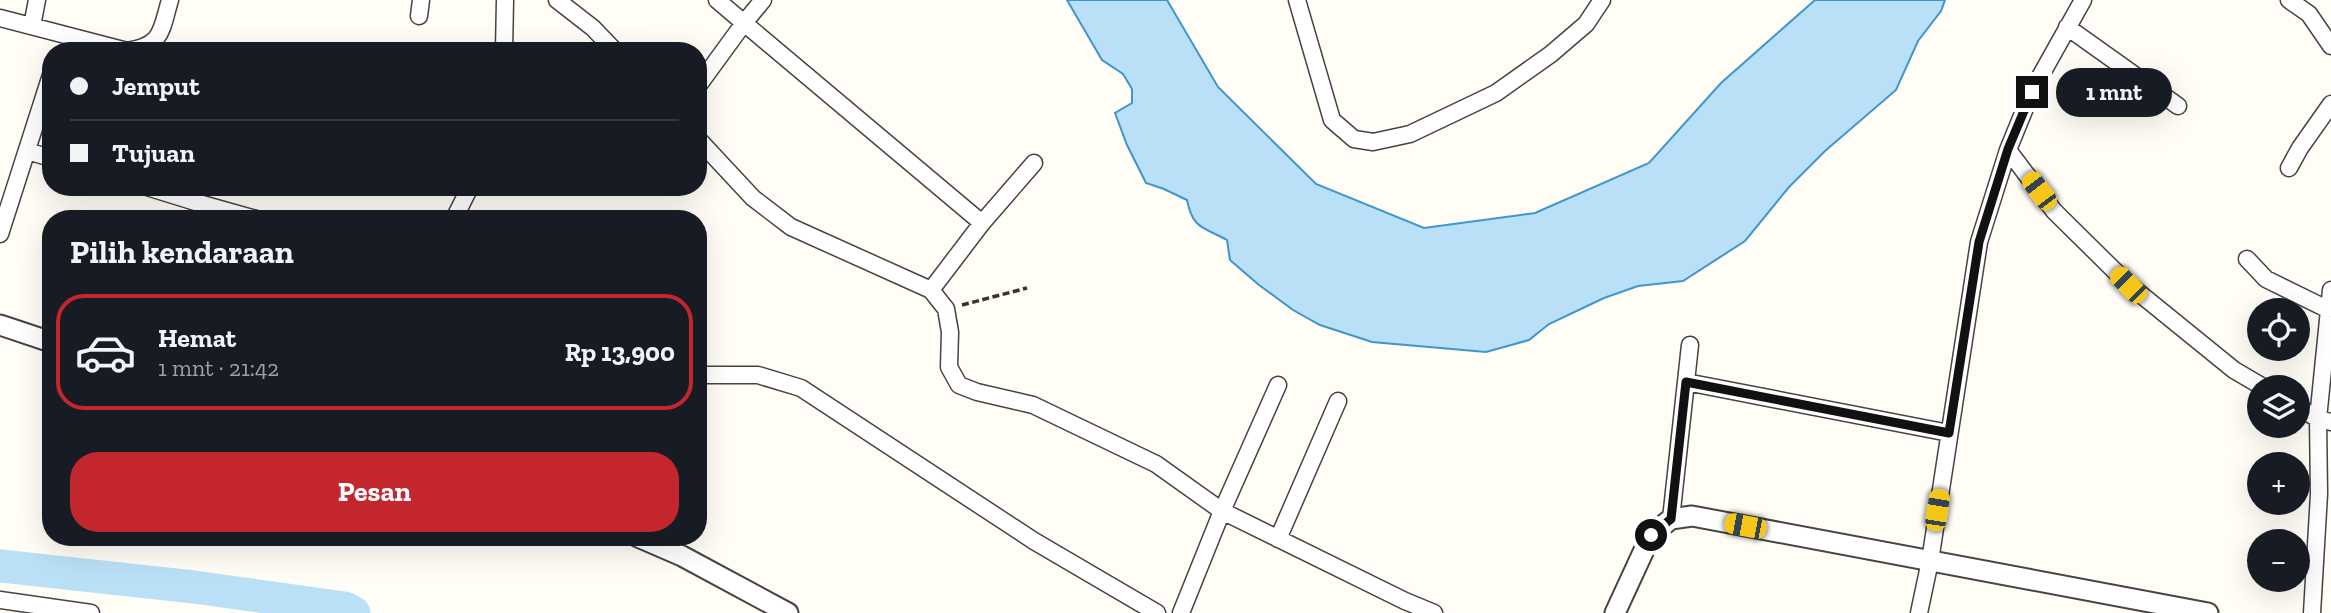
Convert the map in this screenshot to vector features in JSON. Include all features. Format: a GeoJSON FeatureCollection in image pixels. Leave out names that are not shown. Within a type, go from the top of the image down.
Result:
{"type":"FeatureCollection","features":[{"type":"Feature","properties":{"kind":"street"},"geometry":{"type":"LineString","coordinates":[[33,26],[37,0]]}},
{"type":"Feature","properties":{"kind":"street"},"geometry":{"type":"LineString","coordinates":[[153,42],[158,38],[170,0]]}},
{"type":"Feature","properties":{"kind":"street"},"geometry":{"type":"LineString","coordinates":[[504,42],[505,0]]}},
{"type":"Feature","properties":{"kind":"street"},"geometry":{"type":"LineString","coordinates":[[557,0],[606,42]]}},
{"type":"Feature","properties":{"kind":"street"},"geometry":{"type":"LineString","coordinates":[[717,0],[982,223]]}},
{"type":"Feature","properties":{"kind":"street"},"geometry":{"type":"LineString","coordinates":[[707,74],[763,0]]}},
{"type":"Feature","properties":{"kind":"street"},"geometry":{"type":"LineString","coordinates":[[1297,0],[1332,120],[1354,139],[1373,142],[1410,134],[1496,93],[1551,54],[1586,24],[1601,0]]}},
{"type":"Feature","properties":{"kind":"street"},"geometry":{"type":"LineString","coordinates":[[1919,613],[1930,561],[1979,242],[2008,149],[2032,92],[2083,0]]}},
{"type":"Feature","properties":{"kind":"street"},"geometry":{"type":"LineString","coordinates":[[2289,0],[2309,14],[2331,46]]}},
{"type":"Feature","properties":{"kind":"street"},"geometry":{"type":"LineString","coordinates":[[0,18],[33,26],[59,42]]}},
{"type":"Feature","properties":{"kind":"street"},"geometry":{"type":"LineString","coordinates":[[2067,27],[2178,106]]}},
{"type":"Feature","properties":{"kind":"street"},"geometry":{"type":"LineString","coordinates":[[0,234],[42,104]]}},
{"type":"Feature","properties":{"kind":"street"},"geometry":{"type":"LineString","coordinates":[[2289,168],[2331,104]]}},
{"type":"Feature","properties":{"kind":"street"},"geometry":{"type":"LineString","coordinates":[[707,149],[753,198],[791,227],[931,290],[946,309],[950,332],[949,367],[959,385],[977,393],[1032,405],[1156,464],[1222,511],[1434,613]]}},
{"type":"Feature","properties":{"kind":"street"},"geometry":{"type":"LineString","coordinates":[[2008,149],[2054,211],[2128,285],[2247,378]]}},
{"type":"Feature","properties":{"kind":"street"},"geometry":{"type":"LineString","coordinates":[[27,151],[42,155]]}},
{"type":"Feature","properties":{"kind":"street"},"geometry":{"type":"LineString","coordinates":[[931,290],[982,223],[1034,163]]}},
{"type":"Feature","properties":{"kind":"street"},"geometry":{"type":"LineString","coordinates":[[166,196],[196,210]]}},
{"type":"Feature","properties":{"kind":"street"},"geometry":{"type":"LineString","coordinates":[[2247,259],[2266,279],[2328,309]]}},
{"type":"Feature","properties":{"kind":"street"},"geometry":{"type":"LineString","coordinates":[[2312,613],[2331,290]]}},
{"type":"Feature","properties":{"kind":"street"},"geometry":{"type":"LineString","coordinates":[[0,325],[42,339]]}},
{"type":"Feature","properties":{"kind":"street"},"geometry":{"type":"LineString","coordinates":[[1671,519],[1690,345]]}},
{"type":"Feature","properties":{"kind":"street"},"geometry":{"type":"LineString","coordinates":[[707,375],[758,375],[802,388],[1034,541],[1157,613]]}},
{"type":"Feature","properties":{"kind":"street"},"geometry":{"type":"LineString","coordinates":[[1686,382],[1949,433]]}},
{"type":"Feature","properties":{"kind":"street"},"geometry":{"type":"LineString","coordinates":[[1181,613],[1222,511],[1278,385]]}},
{"type":"Feature","properties":{"kind":"street"},"geometry":{"type":"LineString","coordinates":[[1278,539],[1338,401]]}},
{"type":"Feature","properties":{"kind":"street"},"geometry":{"type":"LineString","coordinates":[[1615,613],[1651,535],[1671,519],[1692,516],[2208,613]]}},
{"type":"Feature","properties":{"kind":"street"},"geometry":{"type":"LineString","coordinates":[[659,546],[788,613]]}},
{"type":"Feature","properties":{"kind":"street"},"geometry":{"type":"LineString","coordinates":[[0,600],[91,613]]}},
{"type":"Feature","properties":{"kind":"path"},"geometry":{"type":"LineString","coordinates":[[946,309],[1027,288]]}},
{"type":"Feature","properties":{"kind":"water"},"geometry":{"type":"Polygon","coordinates":[[[1067,0],[1167,0],[1218,87],[1316,184],[1424,228],[1535,213],[1649,163],[1721,83],[1815,0],[1945,0],[1941,11],[1918,41],[1896,90],[1825,151],[1789,187],[1745,241],[1683,281],[1638,286],[1604,298],[1549,324],[1529,340],[1486,352],[1372,342],[1320,325],[1293,310],[1259,285],[1230,260],[1227,240],[1196,222],[1187,200],[1146,183],[1115,113],[1132,103],[1132,89],[1123,74],[1102,60],[1067,0]]]}},
{"type":"Feature","properties":{"kind":"waterway"},"geometry":{"type":"LineString","coordinates":[[0,566],[194,587],[345,608],[354,613]]}},
{"type":"Feature","properties":{"kind":"route"},"geometry":{"type":"LineString","coordinates":[[1651,535],[1671,519],[1686,382],[1949,433],[1979,242],[2008,149],[2032,92]]}}]}
